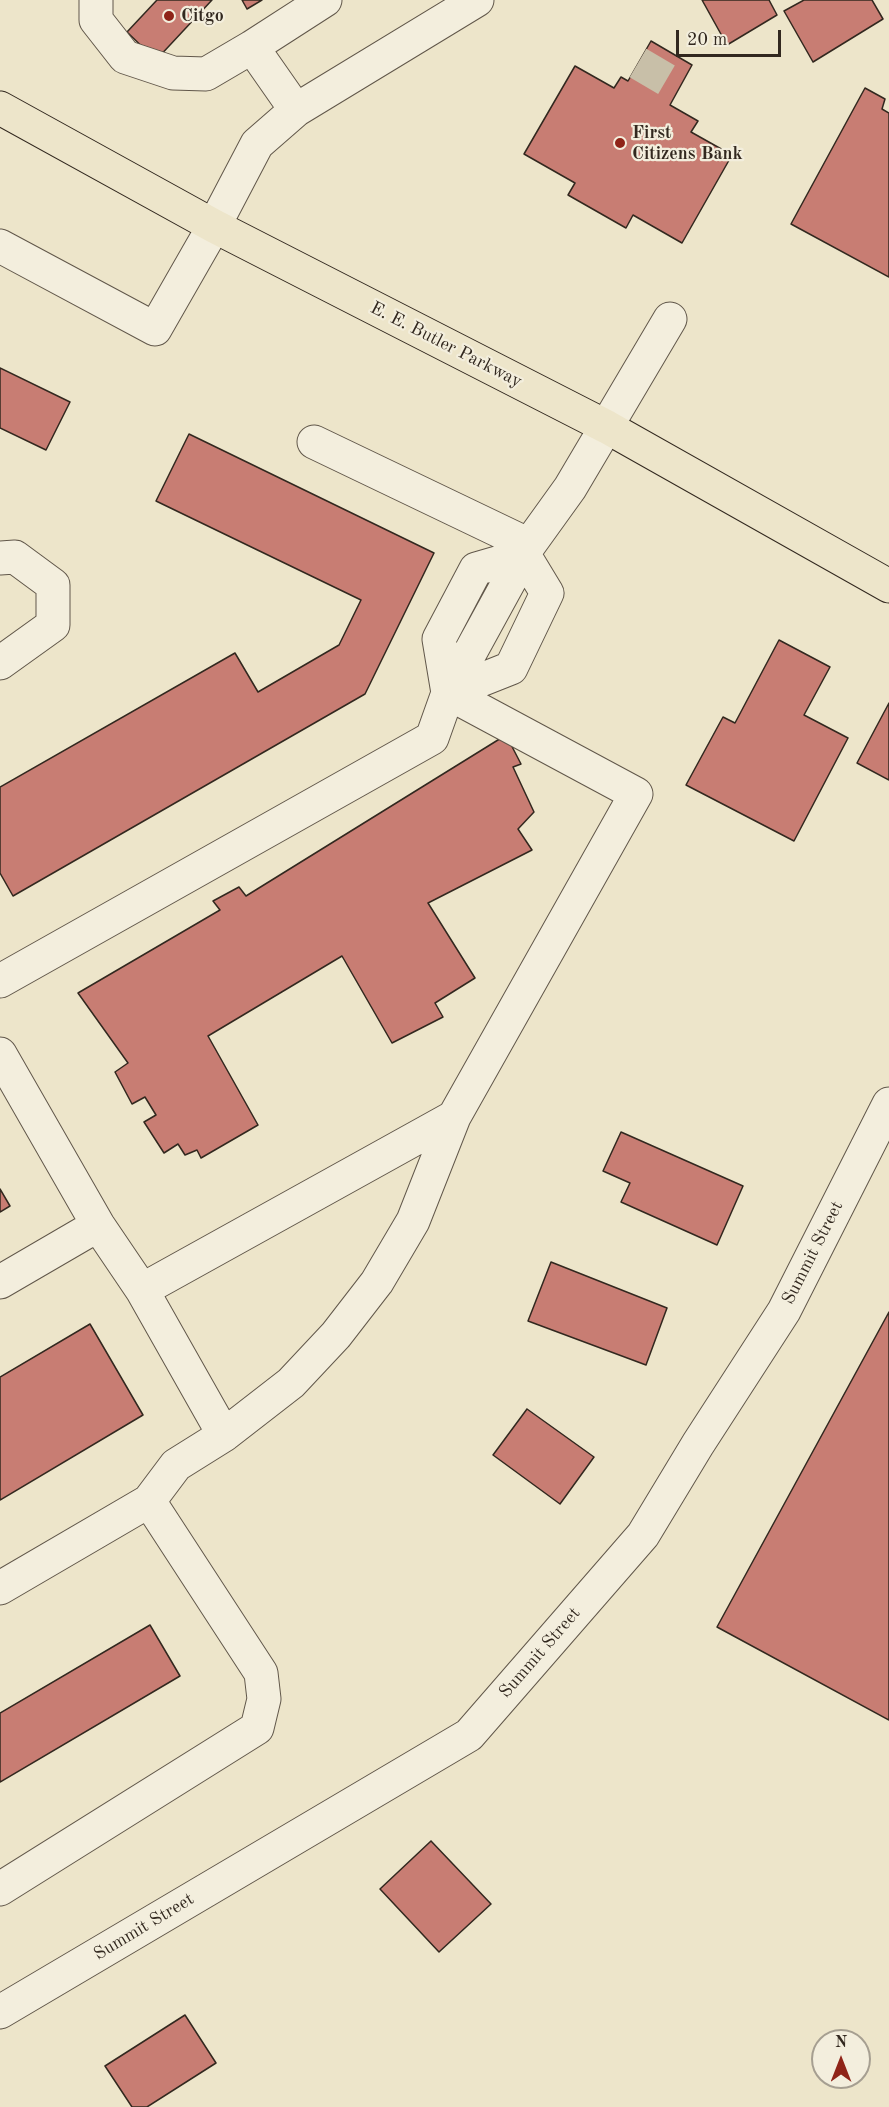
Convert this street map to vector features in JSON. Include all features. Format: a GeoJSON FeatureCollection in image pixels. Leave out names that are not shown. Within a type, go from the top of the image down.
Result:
{"type":"FeatureCollection","features":[{"type":"Feature","properties":{"kind":"highway","name":"E. E. Butler Parkway"},"geometry":{"type":"LineString","coordinates":[[0,108],[214,226],[607,427],[889,586]]}},
{"type":"Feature","properties":{"kind":"street"},"geometry":{"type":"LineString","coordinates":[[96,0],[96,20],[125,57],[173,73],[206,74],[325,0]]}},
{"type":"Feature","properties":{"kind":"street"},"geometry":{"type":"LineString","coordinates":[[0,246],[155,329],[214,226],[257,144],[297,110],[477,0]]}},
{"type":"Feature","properties":{"kind":"street"},"geometry":{"type":"LineString","coordinates":[[252,47],[297,110]]}},
{"type":"Feature","properties":{"kind":"street"},"geometry":{"type":"LineString","coordinates":[[0,981],[432,738],[448,693],[439,639],[476,569],[527,550],[570,488],[670,319]]}},
{"type":"Feature","properties":{"kind":"street"},"geometry":{"type":"LineString","coordinates":[[314,442],[527,550],[547,593],[511,668],[448,693]]}},
{"type":"Feature","properties":{"kind":"street"},"geometry":{"type":"LineString","coordinates":[[0,558],[15,557],[53,585],[53,625],[0,663]]}},
{"type":"Feature","properties":{"kind":"street"},"geometry":{"type":"LineString","coordinates":[[0,1588],[149,1501],[176,1465],[224,1435],[291,1383],[336,1335],[377,1282],[413,1221],[454,1117],[636,794],[448,693]]}},
{"type":"Feature","properties":{"kind":"street"},"geometry":{"type":"LineString","coordinates":[[0,1054],[98,1225],[142,1290],[224,1435]]}},
{"type":"Feature","properties":{"kind":"street","name":"Summit Street"},"geometry":{"type":"LineString","coordinates":[[0,2012],[469,1735],[643,1535],[698,1444],[784,1311],[889,1104]]}},
{"type":"Feature","properties":{"kind":"street"},"geometry":{"type":"LineString","coordinates":[[142,1290],[454,1117]]}},
{"type":"Feature","properties":{"kind":"street"},"geometry":{"type":"LineString","coordinates":[[0,1282],[98,1225]]}},
{"type":"Feature","properties":{"kind":"street"},"geometry":{"type":"LineString","coordinates":[[0,1889],[257,1728],[264,1699],[261,1673],[149,1501]]}},
{"type":"Feature","properties":{"kind":"building","name":"Citgo"},"geometry":{"type":"Polygon","coordinates":[[[157,0],[212,0],[156,60],[127,32],[157,0]]]}},
{"type":"Feature","properties":{"kind":"building"},"geometry":{"type":"Polygon","coordinates":[[[242,0],[262,0],[247,9],[242,0]]]}},
{"type":"Feature","properties":{"kind":"building"},"geometry":{"type":"Polygon","coordinates":[[[702,0],[769,0],[777,15],[727,45],[702,0]]]}},
{"type":"Feature","properties":{"kind":"building"},"geometry":{"type":"Polygon","coordinates":[[[804,0],[872,0],[883,19],[813,62],[784,11],[804,0]]]}},
{"type":"Feature","properties":{"kind":"building","name":"First Citizens Bank"},"geometry":{"type":"Polygon","coordinates":[[[651,41],[692,65],[670,105],[698,121],[691,132],[732,155],[682,243],[633,215],[626,228],[568,195],[575,183],[524,154],[575,66],[614,88],[621,77],[628,81],[651,41]]]}},
{"type":"Feature","properties":{"kind":"building"},"geometry":{"type":"Polygon","coordinates":[[[865,88],[885,99],[882,109],[889,113],[889,277],[791,224],[865,88]]]}},
{"type":"Feature","properties":{"kind":"building"},"geometry":{"type":"Polygon","coordinates":[[[0,368],[70,402],[46,450],[0,428],[0,368]]]}},
{"type":"Feature","properties":{"kind":"building"},"geometry":{"type":"Polygon","coordinates":[[[189,434],[434,553],[365,694],[13,896],[0,873],[0,787],[235,653],[258,692],[339,645],[361,600],[156,501],[189,434]]]}},
{"type":"Feature","properties":{"kind":"building"},"geometry":{"type":"Polygon","coordinates":[[[779,640],[830,667],[804,715],[848,738],[794,841],[686,785],[723,717],[735,723],[779,640]]]}},
{"type":"Feature","properties":{"kind":"building"},"geometry":{"type":"Polygon","coordinates":[[[889,703],[889,780],[857,763],[889,703]]]}},
{"type":"Feature","properties":{"kind":"building"},"geometry":{"type":"Polygon","coordinates":[[[506,735],[521,764],[513,767],[534,812],[518,829],[532,850],[428,903],[475,978],[435,1003],[443,1017],[392,1043],[342,956],[208,1036],[258,1125],[201,1158],[197,1150],[185,1155],[178,1144],[164,1153],[144,1122],[156,1115],[145,1097],[132,1104],[115,1072],[128,1063],[78,993],[220,910],[213,901],[239,887],[246,896],[506,735]]]}},
{"type":"Feature","properties":{"kind":"building"},"geometry":{"type":"Polygon","coordinates":[[[621,1132],[743,1186],[717,1245],[621,1202],[630,1183],[603,1171],[621,1132]]]}},
{"type":"Feature","properties":{"kind":"building"},"geometry":{"type":"Polygon","coordinates":[[[0,1189],[10,1206],[0,1212],[0,1189]]]}},
{"type":"Feature","properties":{"kind":"building"},"geometry":{"type":"Polygon","coordinates":[[[551,1262],[667,1308],[646,1365],[528,1321],[551,1262]]]}},
{"type":"Feature","properties":{"kind":"building"},"geometry":{"type":"Polygon","coordinates":[[[889,1312],[889,1720],[717,1627],[889,1312]]]}},
{"type":"Feature","properties":{"kind":"building"},"geometry":{"type":"Polygon","coordinates":[[[90,1324],[143,1415],[0,1500],[0,1377],[90,1324]]]}},
{"type":"Feature","properties":{"kind":"building"},"geometry":{"type":"Polygon","coordinates":[[[527,1409],[594,1457],[560,1504],[493,1455],[527,1409]]]}},
{"type":"Feature","properties":{"kind":"building"},"geometry":{"type":"Polygon","coordinates":[[[150,1625],[180,1676],[0,1782],[0,1713],[150,1625]]]}},
{"type":"Feature","properties":{"kind":"building"},"geometry":{"type":"Polygon","coordinates":[[[431,1841],[491,1904],[439,1952],[380,1889],[431,1841]]]}},
{"type":"Feature","properties":{"kind":"building"},"geometry":{"type":"Polygon","coordinates":[[[185,2015],[216,2063],[147,2107],[132,2107],[105,2066],[185,2015]]]}},
{"type":"Feature","properties":{"kind":"tunnel"},"geometry":{"type":"LineString","coordinates":[[638,63],[679,87]]}},
{"type":"Feature","properties":{"kind":"place","name":"Citgo"},"geometry":{"type":"Point","coordinates":[169,16]}},
{"type":"Feature","properties":{"kind":"place","name":"First Citizens Bank"},"geometry":{"type":"Point","coordinates":[620,143]}}]}
